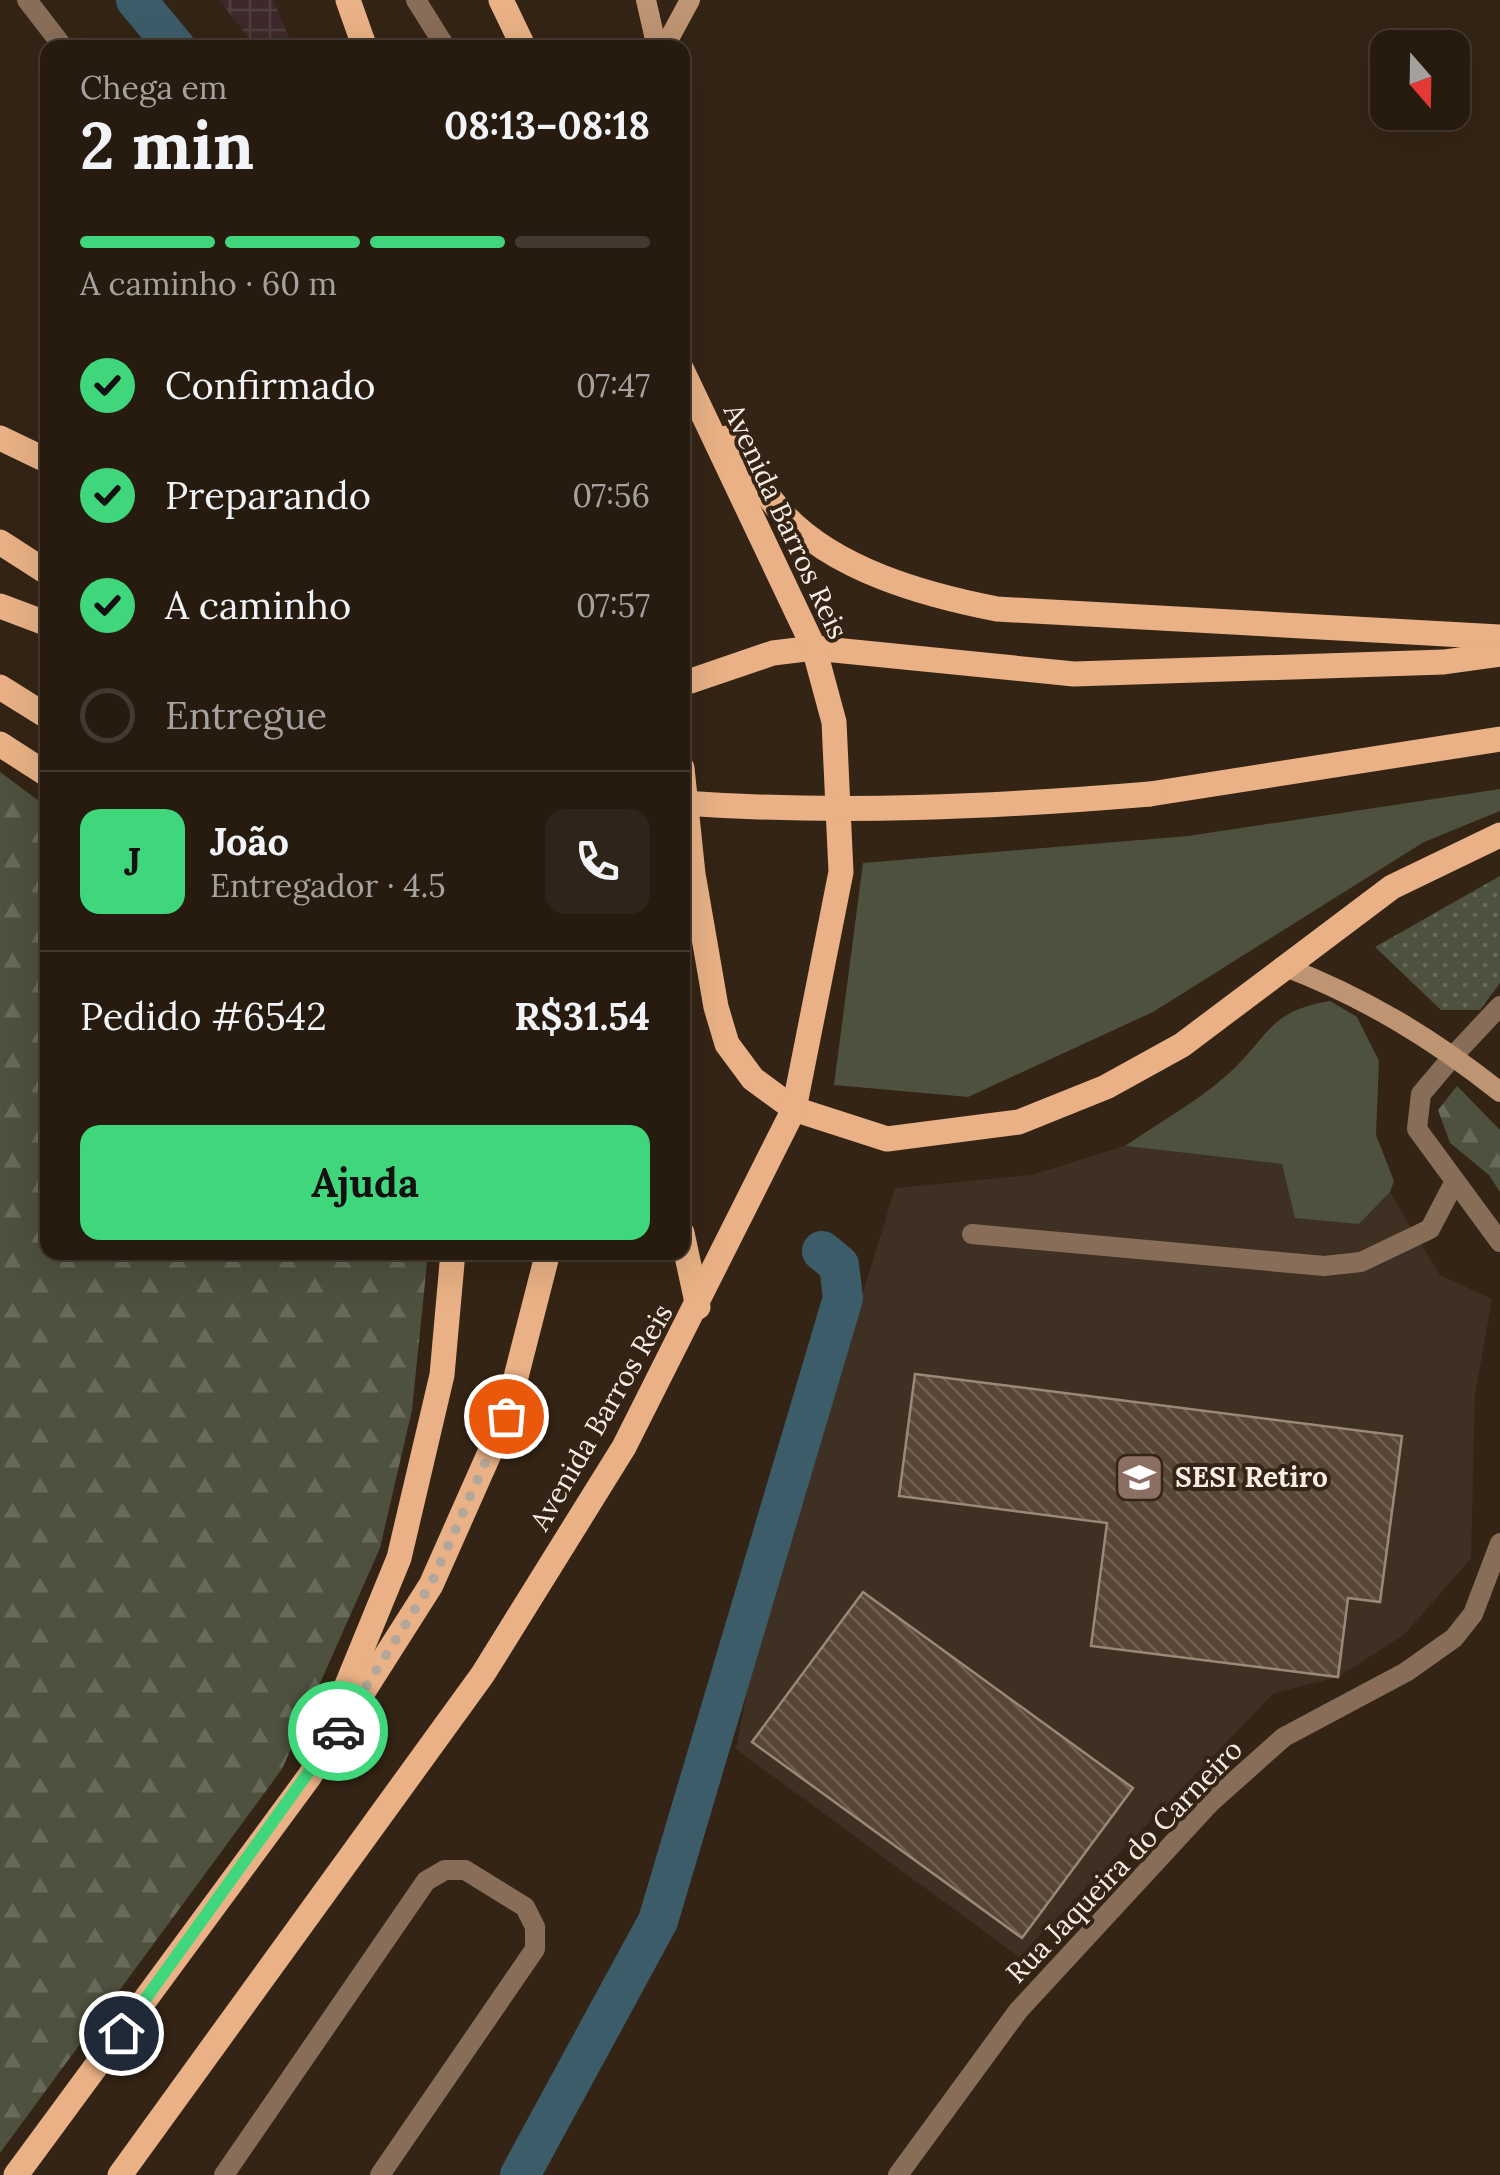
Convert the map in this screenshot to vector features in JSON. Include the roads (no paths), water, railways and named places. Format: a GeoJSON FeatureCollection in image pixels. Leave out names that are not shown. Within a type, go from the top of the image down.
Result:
{"type":"FeatureCollection","features":[{"type":"Feature","properties":{"kind":"main road"},"geometry":{"type":"LineString","coordinates":[[348,0],[363,40]]}},
{"type":"Feature","properties":{"kind":"main road"},"geometry":{"type":"LineString","coordinates":[[501,0],[520,40]]}},
{"type":"Feature","properties":{"kind":"main road"},"geometry":{"type":"LineString","coordinates":[[646,0],[658,40]]}},
{"type":"Feature","properties":{"kind":"main road"},"geometry":{"type":"LineString","coordinates":[[666,40],[690,0]]}},
{"type":"Feature","properties":{"kind":"main road"},"geometry":{"type":"LineString","coordinates":[[690,385],[784,514],[859,565],[936,597],[997,609],[1500,636]]}},
{"type":"Feature","properties":{"kind":"main road","name":"Avenida Barros Reis"},"geometry":{"type":"LineString","coordinates":[[120,2175],[482,1674],[624,1447],[794,1110],[841,872],[834,722],[814,648],[690,386]]}},
{"type":"Feature","properties":{"kind":"main road"},"geometry":{"type":"LineString","coordinates":[[0,438],[40,457]]}},
{"type":"Feature","properties":{"kind":"main road"},"geometry":{"type":"LineString","coordinates":[[0,542],[40,568]]}},
{"type":"Feature","properties":{"kind":"main road"},"geometry":{"type":"LineString","coordinates":[[0,606],[40,621]]}},
{"type":"Feature","properties":{"kind":"main road"},"geometry":{"type":"LineString","coordinates":[[690,681],[773,653],[814,648],[1074,674],[1444,662],[1500,654]]}},
{"type":"Feature","properties":{"kind":"main road"},"geometry":{"type":"LineString","coordinates":[[0,687],[40,712]]}},
{"type":"Feature","properties":{"kind":"main road"},"geometry":{"type":"LineString","coordinates":[[690,804],[778,810],[917,809],[1150,794],[1500,739]]}},
{"type":"Feature","properties":{"kind":"main road"},"geometry":{"type":"LineString","coordinates":[[0,744],[40,770]]}},
{"type":"Feature","properties":{"kind":"main road"},"geometry":{"type":"LineString","coordinates":[[690,839],[696,893],[727,1044],[753,1079],[794,1110],[887,1139],[1020,1122],[1106,1087],[1182,1045],[1392,887],[1500,835]]}},
{"type":"Feature","properties":{"kind":"main road"},"geometry":{"type":"LineString","coordinates":[[1283,966],[1350,992],[1454,1055],[1500,1092]]}},
{"type":"Feature","properties":{"kind":"main road"},"geometry":{"type":"LineString","coordinates":[[309,1777],[400,1558],[442,1375],[452,1260]]}},
{"type":"Feature","properties":{"kind":"main road"},"geometry":{"type":"LineString","coordinates":[[16,2175],[309,1777],[431,1584],[506,1416],[546,1260]]}},
{"type":"Feature","properties":{"kind":"main road"},"geometry":{"type":"LineString","coordinates":[[688,1260],[698,1306]]}},
{"type":"Feature","properties":{"kind":"street"},"geometry":{"type":"LineString","coordinates":[[27,0],[58,40]]}},
{"type":"Feature","properties":{"kind":"street"},"geometry":{"type":"LineString","coordinates":[[416,0],[441,40]]}},
{"type":"Feature","properties":{"kind":"street"},"geometry":{"type":"LineString","coordinates":[[1500,1006],[1421,1094],[1416,1118],[1420,1138],[1500,1242]]}},
{"type":"Feature","properties":{"kind":"street"},"geometry":{"type":"LineString","coordinates":[[972,1234],[1324,1266],[1361,1262],[1430,1229],[1454,1183]]}},
{"type":"Feature","properties":{"kind":"street","name":"Rua Jaqueira do Carneiro"},"geometry":{"type":"LineString","coordinates":[[898,2175],[1018,2011],[1210,1802],[1284,1738],[1406,1672],[1454,1638],[1472,1614],[1500,1543]]}},
{"type":"Feature","properties":{"kind":"street"},"geometry":{"type":"LineString","coordinates":[[224,2175],[426,1881],[445,1870],[465,1870],[525,1908],[535,1927],[535,1949],[380,2175]]}},
{"type":"Feature","properties":{"kind":"waterway"},"geometry":{"type":"LineString","coordinates":[[136,0],[169,40]]}},
{"type":"Feature","properties":{"kind":"waterway"},"geometry":{"type":"LineString","coordinates":[[520,2175],[658,1921],[843,1298],[839,1265],[822,1251]]}},
{"type":"Feature","properties":{"kind":"place","name":"SESI Retiro"},"geometry":{"type":"Point","coordinates":[1140,1477]}}]}
